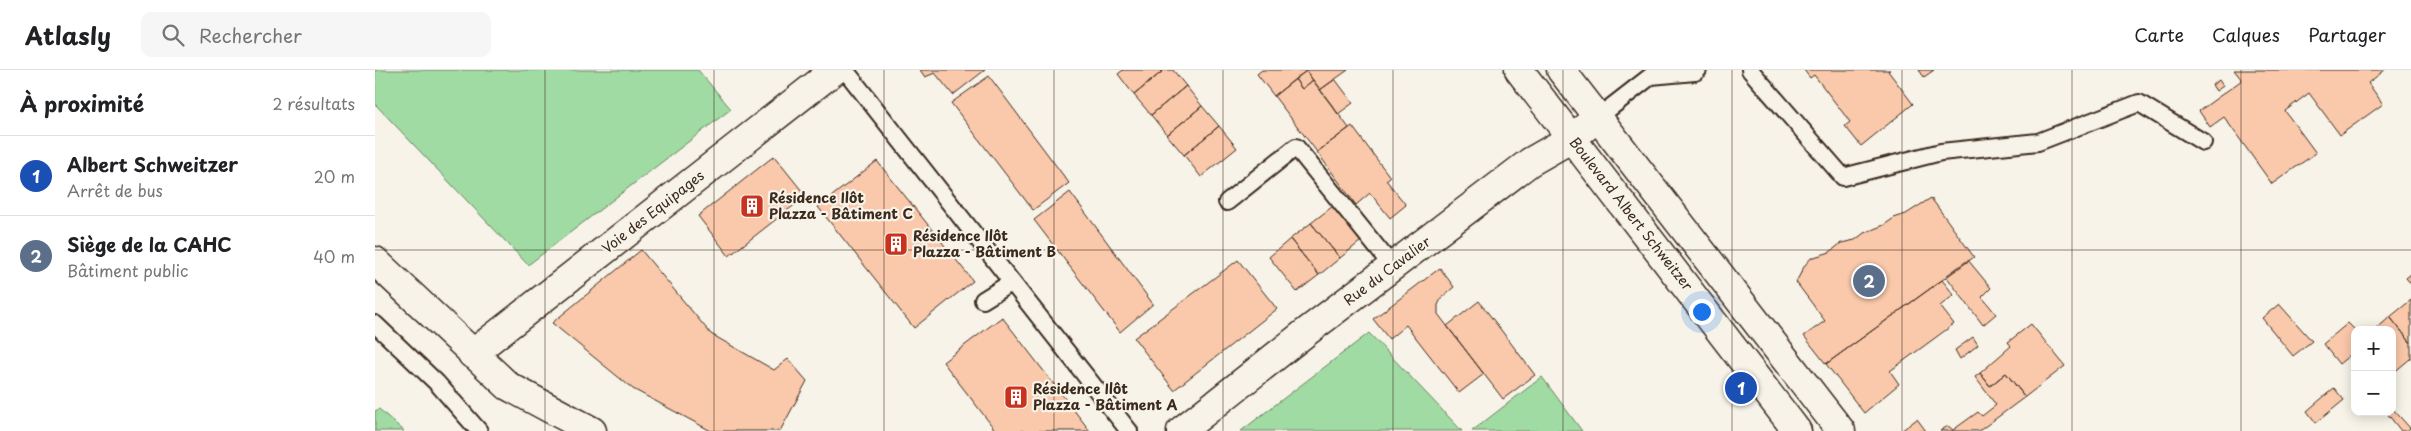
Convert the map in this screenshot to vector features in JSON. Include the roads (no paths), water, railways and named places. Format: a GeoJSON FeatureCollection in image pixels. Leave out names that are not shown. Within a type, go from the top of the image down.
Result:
{"type":"FeatureCollection","features":[{"type":"Feature","properties":{"kind":"street","name":"Voie des Equipages"},"geometry":{"type":"LineString","coordinates":[[472,354],[835,70]]}},
{"type":"Feature","properties":{"kind":"street","name":"Boulevard Albert Schweitzer"},"geometry":{"type":"LineString","coordinates":[[1519,70],[1797,431]]}},
{"type":"Feature","properties":{"kind":"street"},"geometry":{"type":"LineString","coordinates":[[1561,70],[1841,431]]}},
{"type":"Feature","properties":{"kind":"street","name":"Rue du Cavalier"},"geometry":{"type":"LineString","coordinates":[[1181,431],[1530,162],[1572,138],[1597,118]]}},
{"type":"Feature","properties":{"kind":"street"},"geometry":{"type":"LineString","coordinates":[[375,261],[508,386],[592,431]]}},
{"type":"Feature","properties":{"kind":"street"},"geometry":{"type":"LineString","coordinates":[[1824,409],[1841,414],[1855,431]]}},
{"type":"Feature","properties":{"kind":"lane"},"geometry":{"type":"LineString","coordinates":[[845,70],[1129,431]]}},
{"type":"Feature","properties":{"kind":"lane"},"geometry":{"type":"LineString","coordinates":[[1597,118],[1649,73],[1695,72],[1698,70]]}},
{"type":"Feature","properties":{"kind":"lane"},"geometry":{"type":"LineString","coordinates":[[1750,70],[1843,177],[1941,152],[2038,142],[2139,103],[2203,142]]}},
{"type":"Feature","properties":{"kind":"lane"},"geometry":{"type":"LineString","coordinates":[[1227,202],[1296,147],[1393,266]]}},
{"type":"Feature","properties":{"kind":"lane"},"geometry":{"type":"LineString","coordinates":[[983,300],[1012,282]]}},
{"type":"Feature","properties":{"kind":"lane"},"geometry":{"type":"LineString","coordinates":[[375,324],[437,383],[479,431]]}},
{"type":"Feature","properties":{"kind":"place","name":"Résidence Ilôt Plazza - Bâtiment C"},"geometry":{"type":"Point","coordinates":[752,206]}},
{"type":"Feature","properties":{"kind":"place","name":"Résidence Ilôt Plazza - Bâtiment B"},"geometry":{"type":"Point","coordinates":[896,244]}},
{"type":"Feature","properties":{"kind":"place","name":"Siège de la CAHC"},"geometry":{"type":"Point","coordinates":[1869,281]}},
{"type":"Feature","properties":{"kind":"place","name":"Albert Schweitzer"},"geometry":{"type":"Point","coordinates":[1741,388]}},
{"type":"Feature","properties":{"kind":"place","name":"Résidence Ilôt Plazza - Bâtiment A"},"geometry":{"type":"Point","coordinates":[1016,397]}}]}
